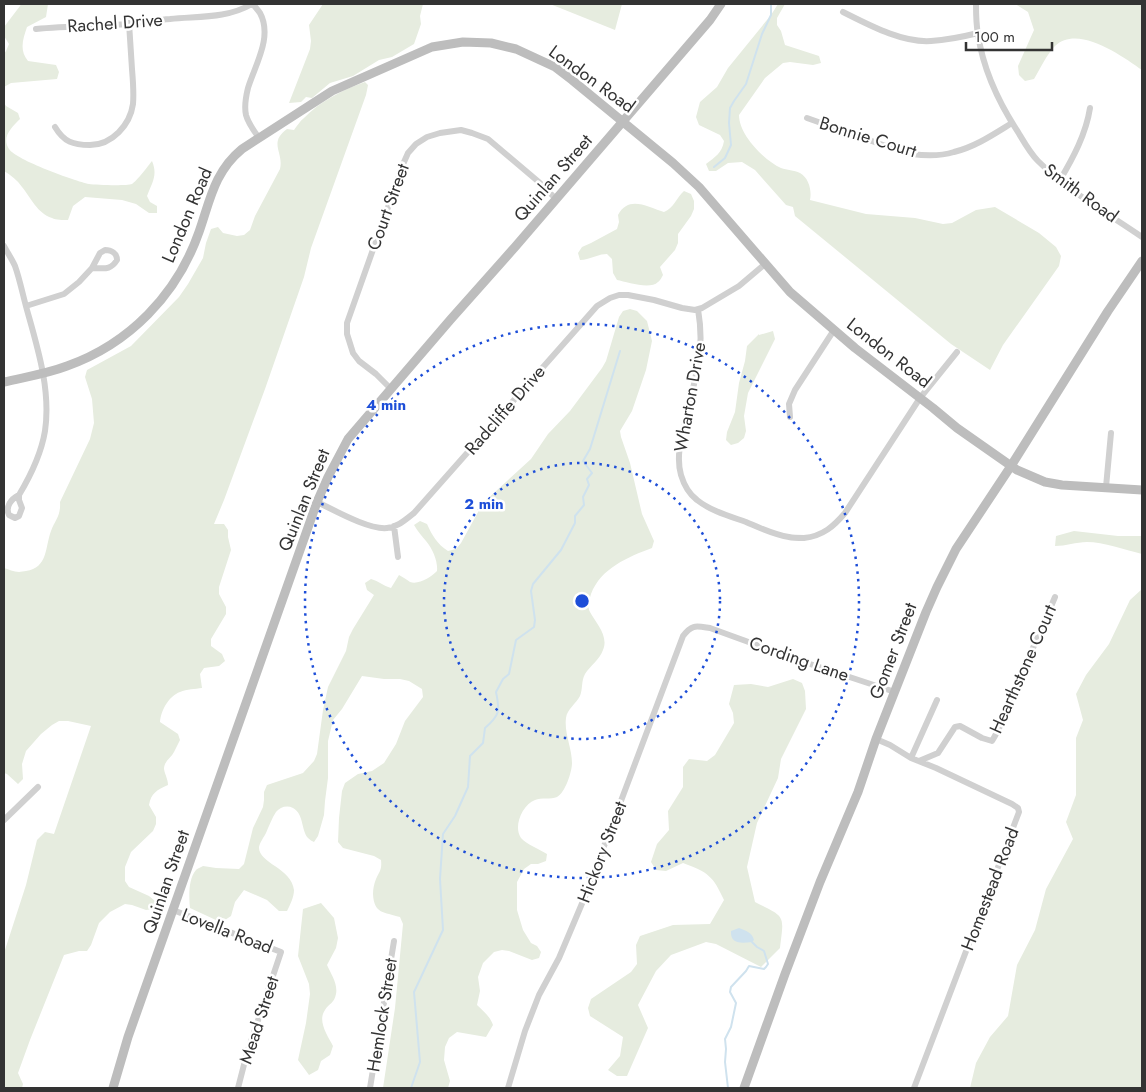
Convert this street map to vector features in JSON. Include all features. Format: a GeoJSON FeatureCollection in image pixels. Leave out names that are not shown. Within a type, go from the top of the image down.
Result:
{"type":"FeatureCollection","features":[{"type":"Feature","properties":{"kind":"street","name":"Rachel Drive"},"geometry":{"type":"LineString","coordinates":[[36,29],[210,17],[242,10],[253,4]]}},
{"type":"Feature","properties":{"kind":"street"},"geometry":{"type":"LineString","coordinates":[[253,4],[264,24],[265,37],[246,95],[245,108],[246,116],[259,138]]}},
{"type":"Feature","properties":{"kind":"street","name":"Quinlan Street"},"geometry":{"type":"LineString","coordinates":[[114,1088],[129,1036],[317,502],[348,439],[624,122],[722,4]]}},
{"type":"Feature","properties":{"kind":"street","name":"Smith Road"},"geometry":{"type":"LineString","coordinates":[[976,4],[978,33],[995,91],[1012,123],[1036,160],[1060,180],[1142,237]]}},
{"type":"Feature","properties":{"kind":"street"},"geometry":{"type":"LineString","coordinates":[[843,12],[865,24],[913,40],[930,41],[978,33]]}},
{"type":"Feature","properties":{"kind":"street"},"geometry":{"type":"LineString","coordinates":[[55,127],[64,139],[80,145],[95,145],[106,142],[120,132],[131,112],[133,104],[134,89],[129,24]]}},
{"type":"Feature","properties":{"kind":"street","name":"London Road"},"geometry":{"type":"LineString","coordinates":[[4,382],[43,374],[68,366],[125,336],[150,314],[176,280],[187,260],[199,234],[212,190],[219,177],[235,155],[259,138],[332,91],[432,47],[463,42],[491,43],[516,49],[554,67],[624,122],[699,187],[790,292],[855,348],[957,428],[1011,466],[1045,482],[1062,485],[1142,490]]}},
{"type":"Feature","properties":{"kind":"street"},"geometry":{"type":"LineString","coordinates":[[1060,180],[1079,144],[1089,118],[1090,108]]}},
{"type":"Feature","properties":{"kind":"street","name":"Bonnie Court"},"geometry":{"type":"LineString","coordinates":[[807,118],[911,154],[927,155],[942,155],[966,148],[986,139],[1012,123]]}},
{"type":"Feature","properties":{"kind":"street","name":"Court Street"},"geometry":{"type":"LineString","coordinates":[[390,389],[376,374],[359,361],[353,353],[347,334],[348,322],[408,153],[416,144],[427,137],[461,130],[488,139],[556,199]]}},
{"type":"Feature","properties":{"kind":"street"},"geometry":{"type":"LineString","coordinates":[[4,246],[14,265],[26,306],[43,374],[47,410],[45,432],[39,454],[31,475],[19,495]]}},
{"type":"Feature","properties":{"kind":"street","name":"Gomer Street"},"geometry":{"type":"LineString","coordinates":[[744,1088],[820,882],[858,792],[894,692],[937,586],[956,549],[1142,261]]}},
{"type":"Feature","properties":{"kind":"street"},"geometry":{"type":"LineString","coordinates":[[698,310],[739,286],[765,264]]}},
{"type":"Feature","properties":{"kind":"street"},"geometry":{"type":"LineString","coordinates":[[26,306],[64,294],[92,268]]}},
{"type":"Feature","properties":{"kind":"street","name":"Radcliffe Drive"},"geometry":{"type":"LineString","coordinates":[[394,526],[403,522],[414,513],[597,306],[619,295],[628,295],[698,310]]}},
{"type":"Feature","properties":{"kind":"street","name":"Wharton Drive"},"geometry":{"type":"LineString","coordinates":[[698,310],[701,342],[679,456],[684,484],[695,499],[706,507],[790,538],[806,538],[827,531],[845,513],[920,398],[957,352]]}},
{"type":"Feature","properties":{"kind":"street"},"geometry":{"type":"LineString","coordinates":[[790,417],[789,404],[795,390],[834,330]]}},
{"type":"Feature","properties":{"kind":"street"},"geometry":{"type":"LineString","coordinates":[[1106,487],[1111,433]]}},
{"type":"Feature","properties":{"kind":"street"},"geometry":{"type":"LineString","coordinates":[[317,502],[370,526],[386,528],[394,526],[398,557]]}},
{"type":"Feature","properties":{"kind":"street","name":"Hearthstone Court"},"geometry":{"type":"LineString","coordinates":[[920,761],[938,753],[955,727],[960,726],[982,738],[992,740],[1009,709],[1024,668],[1055,597]]}},
{"type":"Feature","properties":{"kind":"street","name":"Hickory Street"},"geometry":{"type":"LineString","coordinates":[[508,1088],[525,1031],[539,995],[559,958],[586,894],[683,636],[690,627],[704,627]]}},
{"type":"Feature","properties":{"kind":"street","name":"Cording Lane"},"geometry":{"type":"LineString","coordinates":[[704,627],[894,692]]}},
{"type":"Feature","properties":{"kind":"street"},"geometry":{"type":"LineString","coordinates":[[911,758],[937,700]]}},
{"type":"Feature","properties":{"kind":"street","name":"Homestead Road"},"geometry":{"type":"LineString","coordinates":[[876,739],[911,758],[1012,804],[1018,808],[1019,812],[914,1088]]}},
{"type":"Feature","properties":{"kind":"street"},"geometry":{"type":"LineString","coordinates":[[4,820],[38,787]]}},
{"type":"Feature","properties":{"kind":"street","name":"Lovella Road"},"geometry":{"type":"LineString","coordinates":[[173,910],[281,952]]}},
{"type":"Feature","properties":{"kind":"street","name":"Hemlock Street"},"geometry":{"type":"LineString","coordinates":[[370,1088],[394,941]]}},
{"type":"Feature","properties":{"kind":"street","name":"Mead Street"},"geometry":{"type":"LineString","coordinates":[[238,1088],[247,1053],[281,952]]}},
{"type":"Feature","properties":{"kind":"shaded area"},"geometry":{"type":"Polygon","coordinates":[[[21,4],[48,4],[46,17],[27,27],[23,40],[23,53],[28,61],[56,65],[59,72],[57,79],[11,83],[4,87],[4,54],[9,44],[4,36],[4,27],[21,4]]]}},
{"type":"Feature","properties":{"kind":"shaded area"},"geometry":{"type":"Polygon","coordinates":[[[323,4],[423,4],[420,16],[421,24],[414,44],[392,57],[379,60],[353,76],[330,83],[312,98],[306,97],[301,102],[289,103],[310,49],[309,25],[323,4]]]}},
{"type":"Feature","properties":{"kind":"shaded area"},"geometry":{"type":"Polygon","coordinates":[[[550,4],[622,4],[615,30],[550,4]]]}},
{"type":"Feature","properties":{"kind":"shaded area"},"geometry":{"type":"Polygon","coordinates":[[[778,4],[785,4],[777,18],[777,25],[785,45],[819,56],[821,63],[813,65],[783,63],[765,78],[739,115],[740,123],[743,131],[754,146],[767,159],[781,168],[798,172],[806,178],[811,193],[810,200],[866,214],[915,218],[943,224],[952,223],[976,210],[995,207],[1039,233],[1056,247],[1061,256],[1059,266],[1003,345],[990,370],[951,344],[795,216],[793,207],[786,205],[755,170],[742,162],[728,163],[716,171],[709,171],[706,164],[720,152],[724,141],[720,135],[699,125],[696,117],[700,102],[717,87],[728,68],[778,4]]]}},
{"type":"Feature","properties":{"kind":"shaded area"},"geometry":{"type":"Polygon","coordinates":[[[1015,4],[1142,4],[1142,70],[1100,44],[1075,38],[1065,40],[1055,46],[1046,57],[1034,79],[1025,81],[1019,75],[1018,66],[1034,30],[1028,12],[1015,4]]]}},
{"type":"Feature","properties":{"kind":"shaded area"},"geometry":{"type":"Polygon","coordinates":[[[365,82],[368,85],[366,95],[311,248],[304,277],[265,389],[214,524],[224,524],[228,530],[231,550],[219,587],[219,594],[226,607],[226,614],[211,639],[211,646],[222,654],[225,661],[219,666],[204,668],[200,674],[202,688],[185,690],[176,694],[166,704],[161,717],[160,722],[178,734],[180,740],[164,766],[168,785],[155,792],[150,801],[149,805],[156,817],[153,831],[131,852],[125,867],[125,881],[129,887],[149,896],[155,901],[153,909],[146,910],[125,904],[110,912],[99,923],[87,951],[64,955],[18,1073],[23,1084],[22,1088],[4,1088],[4,953],[26,885],[37,840],[45,832],[54,834],[91,726],[59,721],[41,734],[26,751],[22,764],[23,779],[18,784],[4,773],[4,568],[19,572],[26,571],[38,566],[42,561],[51,531],[59,514],[60,502],[90,439],[94,423],[92,399],[85,377],[87,370],[131,346],[179,297],[203,258],[211,229],[218,227],[223,233],[237,236],[244,235],[250,230],[255,216],[280,169],[281,163],[277,143],[281,134],[287,129],[294,130],[310,112],[324,101],[365,82]]]}},
{"type":"Feature","properties":{"kind":"shaded area"},"geometry":{"type":"Polygon","coordinates":[[[4,103],[18,113],[20,119],[7,136],[6,140],[9,149],[22,159],[46,170],[89,184],[129,185],[137,180],[152,161],[154,175],[147,196],[150,202],[157,206],[157,213],[149,213],[136,204],[122,200],[85,197],[73,206],[68,220],[54,219],[42,213],[18,182],[4,171],[4,103]]]}},
{"type":"Feature","properties":{"kind":"shaded area"},"geometry":{"type":"Polygon","coordinates":[[[684,191],[691,194],[694,201],[694,209],[678,234],[678,243],[675,250],[660,267],[663,275],[658,282],[644,285],[617,280],[613,273],[612,259],[607,254],[580,260],[578,253],[582,247],[617,229],[618,215],[627,205],[645,205],[664,212],[670,208],[684,191]]]}},
{"type":"Feature","properties":{"kind":"shaded area"},"geometry":{"type":"Polygon","coordinates":[[[630,309],[637,311],[647,321],[652,341],[646,370],[632,411],[620,431],[642,514],[654,541],[652,548],[634,555],[608,570],[601,577],[591,594],[589,610],[601,630],[604,645],[600,656],[585,674],[580,696],[567,715],[566,729],[572,763],[569,777],[560,795],[555,798],[537,799],[530,803],[526,806],[518,822],[521,838],[547,854],[546,861],[531,864],[524,869],[517,882],[517,910],[523,930],[531,943],[537,946],[541,952],[539,958],[532,960],[502,950],[494,952],[483,963],[478,977],[480,991],[477,1005],[488,1016],[493,1025],[486,1037],[457,1032],[449,1038],[445,1047],[444,1060],[450,1081],[448,1088],[383,1088],[395,1008],[403,924],[400,917],[385,913],[375,905],[373,890],[380,872],[381,860],[374,856],[343,848],[338,842],[339,818],[342,791],[345,783],[358,774],[372,771],[384,763],[396,744],[405,721],[423,697],[422,689],[409,681],[400,679],[362,676],[333,720],[328,741],[328,778],[324,815],[318,836],[314,842],[308,838],[299,814],[293,808],[282,808],[275,814],[259,847],[260,853],[288,876],[292,882],[294,893],[287,911],[279,911],[267,900],[244,890],[235,902],[231,916],[225,920],[218,921],[190,908],[189,899],[193,874],[203,866],[239,869],[244,864],[253,828],[263,807],[264,792],[267,785],[303,773],[314,761],[317,754],[328,687],[346,651],[353,629],[374,595],[367,590],[365,583],[371,579],[391,588],[399,575],[413,583],[428,578],[437,571],[436,560],[429,544],[414,525],[420,521],[427,524],[435,539],[444,548],[448,551],[456,549],[483,503],[531,459],[548,434],[570,411],[602,368],[606,361],[619,317],[623,311],[630,309]]]}},
{"type":"Feature","properties":{"kind":"shaded area"},"geometry":{"type":"Polygon","coordinates":[[[773,331],[775,339],[748,393],[744,416],[746,431],[744,438],[738,443],[731,445],[726,440],[727,432],[735,412],[747,346],[759,334],[773,331]]]}},
{"type":"Feature","properties":{"kind":"shaded area"},"geometry":{"type":"Polygon","coordinates":[[[1074,531],[1118,536],[1142,536],[1142,554],[1093,542],[1055,546],[1056,536],[1074,531]]]}},
{"type":"Feature","properties":{"kind":"shaded area"},"geometry":{"type":"Polygon","coordinates":[[[1142,589],[1142,1088],[970,1088],[976,1063],[990,1037],[1008,1016],[1017,965],[1035,930],[1046,889],[1073,839],[1066,822],[1076,795],[1076,738],[1083,720],[1076,694],[1086,675],[1109,644],[1130,600],[1142,589]]]}},
{"type":"Feature","properties":{"kind":"shaded area"},"geometry":{"type":"Polygon","coordinates":[[[793,679],[802,683],[805,691],[806,709],[781,759],[778,778],[757,823],[747,867],[755,902],[773,911],[781,918],[780,948],[761,967],[716,944],[706,942],[671,955],[656,971],[638,1005],[648,1028],[627,1076],[617,1076],[608,1070],[620,1056],[623,1037],[590,1016],[588,1008],[591,999],[631,972],[637,964],[636,945],[640,936],[673,925],[710,924],[724,900],[713,880],[704,872],[683,863],[666,871],[656,870],[651,862],[657,844],[669,830],[668,811],[683,787],[683,767],[689,759],[707,761],[715,755],[734,723],[733,713],[729,704],[734,685],[751,684],[768,687],[793,679]]]}},
{"type":"Feature","properties":{"kind":"shaded area"},"geometry":{"type":"Polygon","coordinates":[[[321,903],[334,918],[338,938],[336,948],[327,965],[335,983],[336,994],[334,1000],[325,1010],[322,1019],[324,1028],[333,1046],[330,1055],[321,1061],[318,1070],[309,1075],[298,1060],[310,994],[309,984],[298,956],[303,909],[321,903]]]}},
{"type":"Feature","properties":{"kind":"water"},"geometry":{"type":"Polygon","coordinates":[[[739,928],[750,933],[754,940],[745,943],[735,941],[731,936],[731,931],[739,928]]]}},
{"type":"Feature","properties":{"kind":"waterway"},"geometry":{"type":"LineString","coordinates":[[714,167],[725,158],[731,145],[730,108],[746,84],[762,34],[771,15],[771,4]]}},
{"type":"Feature","properties":{"kind":"waterway"},"geometry":{"type":"LineString","coordinates":[[411,1088],[420,1062],[414,992],[443,930],[440,879],[443,834],[455,816],[468,787],[470,756],[483,743],[485,728],[494,720],[498,712],[496,692],[503,679],[509,674],[516,640],[534,627],[535,620],[531,591],[533,584],[561,550],[575,523],[575,516],[584,505],[583,497],[589,485],[587,479],[592,473],[583,461],[590,449],[620,351]]}},
{"type":"Feature","properties":{"kind":"waterway"},"geometry":{"type":"LineString","coordinates":[[728,1088],[725,1039],[731,1027],[736,1003],[730,992],[731,987],[749,966],[764,969],[768,964],[764,951],[752,942]]}}]}
